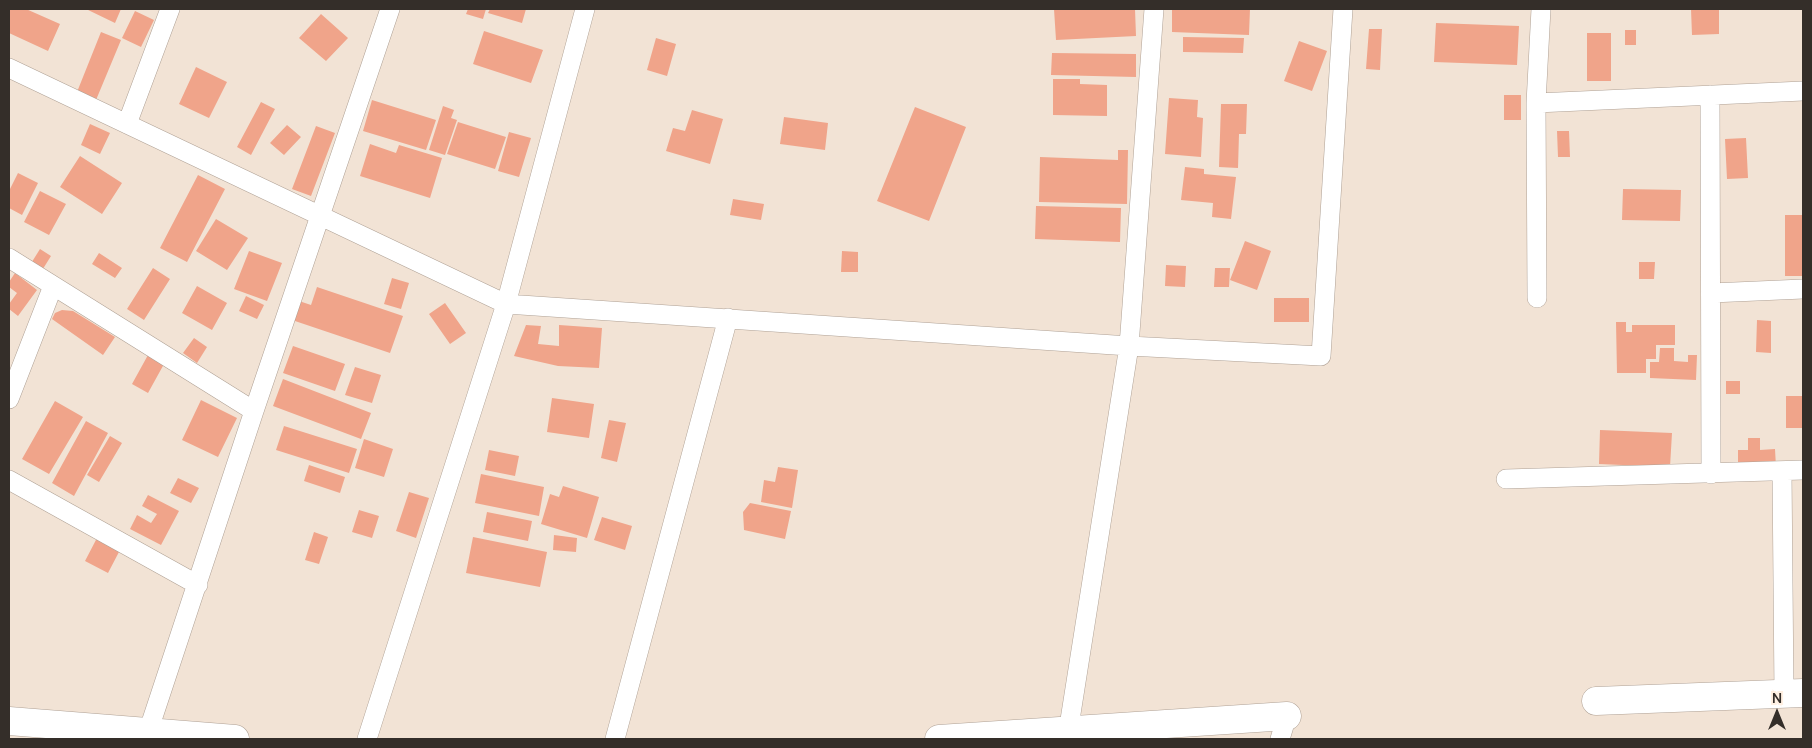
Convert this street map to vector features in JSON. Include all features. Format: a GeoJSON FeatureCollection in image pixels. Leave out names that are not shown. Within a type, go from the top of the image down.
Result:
{"type":"FeatureCollection","features":[{"type":"Feature","properties":{"kind":"street"},"geometry":{"type":"LineString","coordinates":[[126,124],[170,9]]}},
{"type":"Feature","properties":{"kind":"street"},"geometry":{"type":"LineString","coordinates":[[148,732],[390,9]]}},
{"type":"Feature","properties":{"kind":"street"},"geometry":{"type":"LineString","coordinates":[[367,739],[506,304],[585,9]]}},
{"type":"Feature","properties":{"kind":"street"},"geometry":{"type":"LineString","coordinates":[[1069,735],[1128,346],[1154,9]]}},
{"type":"Feature","properties":{"kind":"street"},"geometry":{"type":"LineString","coordinates":[[9,68],[506,304],[1128,346],[1320,356],[1343,9]]}},
{"type":"Feature","properties":{"kind":"street"},"geometry":{"type":"LineString","coordinates":[[1537,298],[1536,103],[1541,9]]}},
{"type":"Feature","properties":{"kind":"street"},"geometry":{"type":"LineString","coordinates":[[1536,103],[1803,91]]}},
{"type":"Feature","properties":{"kind":"street"},"geometry":{"type":"LineString","coordinates":[[1710,95],[1711,474]]}},
{"type":"Feature","properties":{"kind":"street"},"geometry":{"type":"LineString","coordinates":[[9,258],[254,411]]}},
{"type":"Feature","properties":{"kind":"street"},"geometry":{"type":"LineString","coordinates":[[9,399],[53,286]]}},
{"type":"Feature","properties":{"kind":"street"},"geometry":{"type":"LineString","coordinates":[[1711,293],[1803,289]]}},
{"type":"Feature","properties":{"kind":"street"},"geometry":{"type":"LineString","coordinates":[[616,739],[728,318]]}},
{"type":"Feature","properties":{"kind":"street"},"geometry":{"type":"LineString","coordinates":[[1506,479],[1803,470]]}},
{"type":"Feature","properties":{"kind":"street"},"geometry":{"type":"LineString","coordinates":[[1596,701],[1793,694],[1782,471]]}},
{"type":"Feature","properties":{"kind":"street"},"geometry":{"type":"LineString","coordinates":[[9,480],[198,584]]}},
{"type":"Feature","properties":{"kind":"street"},"geometry":{"type":"LineString","coordinates":[[9,720],[235,739]]}},
{"type":"Feature","properties":{"kind":"street"},"geometry":{"type":"LineString","coordinates":[[939,739],[1284,727]]}},
{"type":"Feature","properties":{"kind":"building"},"geometry":{"type":"Polygon","coordinates":[[[9,9],[26,9],[60,24],[48,51],[9,33],[9,9]]]}},
{"type":"Feature","properties":{"kind":"building"},"geometry":{"type":"Polygon","coordinates":[[[86,9],[121,9],[115,23],[86,9]]]}},
{"type":"Feature","properties":{"kind":"building"},"geometry":{"type":"Polygon","coordinates":[[[468,9],[486,9],[483,19],[466,14],[468,9]]]}},
{"type":"Feature","properties":{"kind":"building"},"geometry":{"type":"Polygon","coordinates":[[[490,9],[526,9],[522,23],[488,13],[490,9]]]}},
{"type":"Feature","properties":{"kind":"building"},"geometry":{"type":"Polygon","coordinates":[[[1054,9],[1135,9],[1136,36],[1056,40],[1054,9]]]}},
{"type":"Feature","properties":{"kind":"building"},"geometry":{"type":"Polygon","coordinates":[[[1172,9],[1250,9],[1249,35],[1172,32],[1172,9]]]}},
{"type":"Feature","properties":{"kind":"building"},"geometry":{"type":"Polygon","coordinates":[[[1691,9],[1719,9],[1719,34],[1692,35],[1691,9]]]}},
{"type":"Feature","properties":{"kind":"building"},"geometry":{"type":"Polygon","coordinates":[[[135,11],[154,20],[141,47],[122,38],[135,11]]]}},
{"type":"Feature","properties":{"kind":"building"},"geometry":{"type":"Polygon","coordinates":[[[321,14],[348,38],[326,61],[299,38],[321,14]]]}},
{"type":"Feature","properties":{"kind":"building"},"geometry":{"type":"Polygon","coordinates":[[[1436,23],[1519,26],[1517,65],[1434,62],[1436,23]]]}},
{"type":"Feature","properties":{"kind":"building"},"geometry":{"type":"Polygon","coordinates":[[[1369,29],[1382,29],[1380,70],[1366,69],[1369,29]]]}},
{"type":"Feature","properties":{"kind":"building"},"geometry":{"type":"Polygon","coordinates":[[[1625,30],[1636,30],[1636,45],[1625,45],[1625,30]]]}},
{"type":"Feature","properties":{"kind":"building"},"geometry":{"type":"Polygon","coordinates":[[[484,31],[543,50],[531,83],[473,64],[484,31]]]}},
{"type":"Feature","properties":{"kind":"building"},"geometry":{"type":"Polygon","coordinates":[[[101,32],[121,40],[96,100],[77,92],[101,32]]]}},
{"type":"Feature","properties":{"kind":"building"},"geometry":{"type":"Polygon","coordinates":[[[1587,33],[1611,33],[1611,81],[1587,81],[1587,33]]]}},
{"type":"Feature","properties":{"kind":"building"},"geometry":{"type":"Polygon","coordinates":[[[1183,37],[1244,38],[1243,53],[1183,52],[1183,37]]]}},
{"type":"Feature","properties":{"kind":"building"},"geometry":{"type":"Polygon","coordinates":[[[656,38],[676,44],[667,76],[647,70],[656,38]]]}},
{"type":"Feature","properties":{"kind":"building"},"geometry":{"type":"Polygon","coordinates":[[[1299,41],[1327,51],[1312,91],[1284,81],[1299,41]]]}},
{"type":"Feature","properties":{"kind":"building"},"geometry":{"type":"Polygon","coordinates":[[[1052,53],[1136,54],[1136,77],[1051,75],[1052,53]]]}},
{"type":"Feature","properties":{"kind":"building"},"geometry":{"type":"Polygon","coordinates":[[[196,67],[227,82],[209,118],[179,104],[196,67]]]}},
{"type":"Feature","properties":{"kind":"building"},"geometry":{"type":"Polygon","coordinates":[[[1053,79],[1080,79],[1080,84],[1107,85],[1107,116],[1053,115],[1053,79]]]}},
{"type":"Feature","properties":{"kind":"building"},"geometry":{"type":"Polygon","coordinates":[[[1504,95],[1521,95],[1521,120],[1504,120],[1504,95]]]}},
{"type":"Feature","properties":{"kind":"building"},"geometry":{"type":"Polygon","coordinates":[[[1169,98],[1198,100],[1197,117],[1203,118],[1201,157],[1165,154],[1169,98]]]}},
{"type":"Feature","properties":{"kind":"building"},"geometry":{"type":"Polygon","coordinates":[[[372,100],[436,120],[426,150],[363,131],[372,100]]]}},
{"type":"Feature","properties":{"kind":"building"},"geometry":{"type":"Polygon","coordinates":[[[261,102],[275,109],[251,155],[237,147],[261,102]]]}},
{"type":"Feature","properties":{"kind":"building"},"geometry":{"type":"Polygon","coordinates":[[[1221,104],[1247,104],[1246,134],[1239,134],[1238,168],[1219,167],[1221,104]]]}},
{"type":"Feature","properties":{"kind":"building"},"geometry":{"type":"Polygon","coordinates":[[[443,106],[454,110],[451,118],[457,120],[445,155],[429,150],[443,106]]]}},
{"type":"Feature","properties":{"kind":"building"},"geometry":{"type":"Polygon","coordinates":[[[915,107],[966,127],[929,221],[877,201],[915,107]]]}},
{"type":"Feature","properties":{"kind":"building"},"geometry":{"type":"Polygon","coordinates":[[[692,110],[723,119],[710,164],[666,151],[673,128],[685,131],[692,110]]]}},
{"type":"Feature","properties":{"kind":"building"},"geometry":{"type":"Polygon","coordinates":[[[784,117],[828,123],[825,150],[780,144],[784,117]]]}},
{"type":"Feature","properties":{"kind":"building"},"geometry":{"type":"Polygon","coordinates":[[[458,122],[506,137],[495,169],[447,154],[458,122]]]}},
{"type":"Feature","properties":{"kind":"building"},"geometry":{"type":"Polygon","coordinates":[[[90,124],[110,133],[100,154],[81,145],[90,124]]]}},
{"type":"Feature","properties":{"kind":"building"},"geometry":{"type":"Polygon","coordinates":[[[287,125],[301,137],[284,155],[270,143],[287,125]]]}},
{"type":"Feature","properties":{"kind":"building"},"geometry":{"type":"Polygon","coordinates":[[[316,126],[335,133],[311,196],[292,189],[316,126]]]}},
{"type":"Feature","properties":{"kind":"building"},"geometry":{"type":"Polygon","coordinates":[[[1557,131],[1569,131],[1570,157],[1558,157],[1557,131]]]}},
{"type":"Feature","properties":{"kind":"building"},"geometry":{"type":"Polygon","coordinates":[[[509,132],[531,138],[519,177],[498,171],[509,132]]]}},
{"type":"Feature","properties":{"kind":"building"},"geometry":{"type":"Polygon","coordinates":[[[1746,138],[1748,178],[1727,179],[1725,139],[1746,138]]]}},
{"type":"Feature","properties":{"kind":"building"},"geometry":{"type":"Polygon","coordinates":[[[370,144],[396,153],[399,145],[442,158],[430,198],[360,176],[370,144]]]}},
{"type":"Feature","properties":{"kind":"building"},"geometry":{"type":"Polygon","coordinates":[[[1118,150],[1128,150],[1127,204],[1039,202],[1040,157],[1118,160],[1118,150]]]}},
{"type":"Feature","properties":{"kind":"building"},"geometry":{"type":"Polygon","coordinates":[[[80,156],[122,183],[102,214],[60,187],[80,156]]]}},
{"type":"Feature","properties":{"kind":"building"},"geometry":{"type":"Polygon","coordinates":[[[1185,167],[1204,169],[1204,174],[1236,177],[1231,219],[1212,217],[1213,203],[1181,200],[1185,167]]]}},
{"type":"Feature","properties":{"kind":"building"},"geometry":{"type":"Polygon","coordinates":[[[18,173],[38,183],[22,215],[9,208],[9,191],[18,173]]]}},
{"type":"Feature","properties":{"kind":"building"},"geometry":{"type":"Polygon","coordinates":[[[198,175],[225,189],[187,262],[160,248],[198,175]]]}},
{"type":"Feature","properties":{"kind":"building"},"geometry":{"type":"Polygon","coordinates":[[[1623,189],[1681,190],[1680,221],[1622,220],[1623,189]]]}},
{"type":"Feature","properties":{"kind":"building"},"geometry":{"type":"Polygon","coordinates":[[[40,191],[66,204],[49,235],[24,222],[40,191]]]}},
{"type":"Feature","properties":{"kind":"building"},"geometry":{"type":"Polygon","coordinates":[[[733,199],[764,204],[761,220],[730,215],[733,199]]]}},
{"type":"Feature","properties":{"kind":"building"},"geometry":{"type":"Polygon","coordinates":[[[1036,206],[1121,208],[1120,242],[1035,239],[1036,206]]]}},
{"type":"Feature","properties":{"kind":"building"},"geometry":{"type":"Polygon","coordinates":[[[1785,215],[1803,215],[1803,276],[1785,276],[1785,215]]]}},
{"type":"Feature","properties":{"kind":"building"},"geometry":{"type":"Polygon","coordinates":[[[216,219],[248,238],[227,270],[196,251],[216,219]]]}},
{"type":"Feature","properties":{"kind":"building"},"geometry":{"type":"Polygon","coordinates":[[[1245,241],[1271,251],[1257,290],[1230,280],[1245,241]]]}},
{"type":"Feature","properties":{"kind":"building"},"geometry":{"type":"Polygon","coordinates":[[[40,249],[51,256],[41,272],[30,265],[40,249]]]}},
{"type":"Feature","properties":{"kind":"building"},"geometry":{"type":"Polygon","coordinates":[[[249,251],[282,263],[267,301],[234,289],[249,251]]]}},
{"type":"Feature","properties":{"kind":"building"},"geometry":{"type":"Polygon","coordinates":[[[842,251],[858,252],[858,272],[841,272],[842,251]]]}},
{"type":"Feature","properties":{"kind":"building"},"geometry":{"type":"Polygon","coordinates":[[[99,253],[122,268],[115,278],[92,264],[99,253]]]}},
{"type":"Feature","properties":{"kind":"building"},"geometry":{"type":"Polygon","coordinates":[[[1639,262],[1655,262],[1654,279],[1639,279],[1639,262]]]}},
{"type":"Feature","properties":{"kind":"building"},"geometry":{"type":"Polygon","coordinates":[[[1166,265],[1186,266],[1185,287],[1165,286],[1166,265]]]}},
{"type":"Feature","properties":{"kind":"building"},"geometry":{"type":"Polygon","coordinates":[[[153,268],[170,279],[144,320],[127,309],[153,268]]]}},
{"type":"Feature","properties":{"kind":"building"},"geometry":{"type":"Polygon","coordinates":[[[1215,268],[1230,268],[1229,287],[1214,287],[1215,268]]]}},
{"type":"Feature","properties":{"kind":"building"},"geometry":{"type":"Polygon","coordinates":[[[15,273],[37,290],[18,316],[9,309],[9,304],[17,293],[9,287],[9,282],[15,273]]]}},
{"type":"Feature","properties":{"kind":"building"},"geometry":{"type":"Polygon","coordinates":[[[392,278],[409,283],[401,309],[384,304],[392,278]]]}},
{"type":"Feature","properties":{"kind":"building"},"geometry":{"type":"Polygon","coordinates":[[[197,286],[227,303],[212,330],[182,313],[197,286]]]}},
{"type":"Feature","properties":{"kind":"building"},"geometry":{"type":"Polygon","coordinates":[[[317,287],[403,316],[390,353],[292,320],[299,301],[311,305],[317,287]]]}},
{"type":"Feature","properties":{"kind":"building"},"geometry":{"type":"Polygon","coordinates":[[[246,296],[264,305],[257,319],[239,311],[246,296]]]}},
{"type":"Feature","properties":{"kind":"building"},"geometry":{"type":"Polygon","coordinates":[[[1274,298],[1309,298],[1309,322],[1274,322],[1274,298]]]}},
{"type":"Feature","properties":{"kind":"building"},"geometry":{"type":"Polygon","coordinates":[[[445,303],[466,333],[450,344],[429,314],[445,303]]]}},
{"type":"Feature","properties":{"kind":"building"},"geometry":{"type":"Polygon","coordinates":[[[62,310],[73,311],[115,337],[103,355],[52,319],[55,313],[62,310]]]}},
{"type":"Feature","properties":{"kind":"building"},"geometry":{"type":"Polygon","coordinates":[[[1757,320],[1771,321],[1771,353],[1756,352],[1757,320]]]}},
{"type":"Feature","properties":{"kind":"building"},"geometry":{"type":"Polygon","coordinates":[[[1616,322],[1626,322],[1626,332],[1632,332],[1632,325],[1675,325],[1675,345],[1656,345],[1656,359],[1646,359],[1646,373],[1617,373],[1616,322]]]}},
{"type":"Feature","properties":{"kind":"building"},"geometry":{"type":"Polygon","coordinates":[[[526,325],[541,326],[538,344],[559,346],[559,325],[602,328],[599,368],[558,366],[514,356],[526,325]]]}},
{"type":"Feature","properties":{"kind":"building"},"geometry":{"type":"Polygon","coordinates":[[[194,338],[207,347],[197,363],[183,353],[194,338]]]}},
{"type":"Feature","properties":{"kind":"building"},"geometry":{"type":"Polygon","coordinates":[[[293,346],[345,364],[335,391],[283,373],[293,346]]]}},
{"type":"Feature","properties":{"kind":"building"},"geometry":{"type":"Polygon","coordinates":[[[1660,348],[1674,348],[1674,361],[1688,362],[1688,355],[1697,355],[1696,380],[1650,378],[1650,362],[1659,362],[1660,348]]]}},
{"type":"Feature","properties":{"kind":"building"},"geometry":{"type":"Polygon","coordinates":[[[148,355],[164,364],[148,393],[132,384],[148,355]]]}},
{"type":"Feature","properties":{"kind":"building"},"geometry":{"type":"Polygon","coordinates":[[[355,367],[381,375],[372,403],[345,395],[355,367]]]}},
{"type":"Feature","properties":{"kind":"building"},"geometry":{"type":"Polygon","coordinates":[[[283,379],[371,413],[361,439],[273,406],[283,379]]]}},
{"type":"Feature","properties":{"kind":"building"},"geometry":{"type":"Polygon","coordinates":[[[1726,381],[1740,381],[1740,394],[1726,394],[1726,381]]]}},
{"type":"Feature","properties":{"kind":"building"},"geometry":{"type":"Polygon","coordinates":[[[1786,396],[1803,396],[1803,428],[1786,428],[1786,396]]]}},
{"type":"Feature","properties":{"kind":"building"},"geometry":{"type":"Polygon","coordinates":[[[552,398],[594,404],[589,438],[547,432],[552,398]]]}},
{"type":"Feature","properties":{"kind":"building"},"geometry":{"type":"Polygon","coordinates":[[[201,400],[237,418],[218,457],[182,440],[201,400]]]}},
{"type":"Feature","properties":{"kind":"building"},"geometry":{"type":"Polygon","coordinates":[[[55,401],[83,417],[49,474],[22,459],[55,401]]]}},
{"type":"Feature","properties":{"kind":"building"},"geometry":{"type":"Polygon","coordinates":[[[609,420],[626,423],[617,462],[601,458],[609,420]]]}},
{"type":"Feature","properties":{"kind":"building"},"geometry":{"type":"Polygon","coordinates":[[[86,421],[108,433],[74,496],[52,483],[86,421]]]}},
{"type":"Feature","properties":{"kind":"building"},"geometry":{"type":"Polygon","coordinates":[[[284,426],[357,449],[349,473],[276,450],[284,426]]]}},
{"type":"Feature","properties":{"kind":"building"},"geometry":{"type":"Polygon","coordinates":[[[1600,430],[1672,433],[1670,467],[1599,464],[1600,430]]]}},
{"type":"Feature","properties":{"kind":"building"},"geometry":{"type":"Polygon","coordinates":[[[110,436],[122,443],[99,482],[87,475],[110,436]]]}},
{"type":"Feature","properties":{"kind":"building"},"geometry":{"type":"Polygon","coordinates":[[[1748,438],[1760,438],[1760,450],[1775,449],[1776,467],[1738,468],[1738,450],[1748,450],[1748,438]]]}},
{"type":"Feature","properties":{"kind":"building"},"geometry":{"type":"Polygon","coordinates":[[[364,439],[393,449],[384,477],[355,468],[364,439]]]}},
{"type":"Feature","properties":{"kind":"building"},"geometry":{"type":"Polygon","coordinates":[[[489,450],[519,456],[515,476],[485,470],[489,450]]]}},
{"type":"Feature","properties":{"kind":"building"},"geometry":{"type":"Polygon","coordinates":[[[309,465],[345,477],[340,493],[304,481],[309,465]]]}},
{"type":"Feature","properties":{"kind":"building"},"geometry":{"type":"Polygon","coordinates":[[[778,467],[798,470],[792,508],[761,502],[764,480],[775,482],[778,467]]]}},
{"type":"Feature","properties":{"kind":"building"},"geometry":{"type":"Polygon","coordinates":[[[481,474],[544,487],[539,516],[475,503],[481,474]]]}},
{"type":"Feature","properties":{"kind":"building"},"geometry":{"type":"Polygon","coordinates":[[[178,478],[199,488],[191,503],[170,493],[178,478]]]}},
{"type":"Feature","properties":{"kind":"building"},"geometry":{"type":"Polygon","coordinates":[[[563,486],[599,497],[587,538],[541,524],[550,494],[559,497],[563,486]]]}},
{"type":"Feature","properties":{"kind":"building"},"geometry":{"type":"Polygon","coordinates":[[[409,492],[429,498],[416,538],[396,531],[409,492]]]}},
{"type":"Feature","properties":{"kind":"building"},"geometry":{"type":"Polygon","coordinates":[[[148,495],[179,511],[161,545],[130,529],[137,515],[151,523],[157,514],[142,506],[148,495]]]}},
{"type":"Feature","properties":{"kind":"building"},"geometry":{"type":"Polygon","coordinates":[[[750,503],[791,511],[785,539],[744,530],[743,512],[750,503]]]}},
{"type":"Feature","properties":{"kind":"building"},"geometry":{"type":"Polygon","coordinates":[[[359,510],[379,516],[372,538],[352,532],[359,510]]]}},
{"type":"Feature","properties":{"kind":"building"},"geometry":{"type":"Polygon","coordinates":[[[487,512],[532,521],[528,541],[483,532],[487,512]]]}},
{"type":"Feature","properties":{"kind":"building"},"geometry":{"type":"Polygon","coordinates":[[[602,517],[632,526],[625,550],[594,540],[602,517]]]}},
{"type":"Feature","properties":{"kind":"building"},"geometry":{"type":"Polygon","coordinates":[[[314,532],[328,537],[319,564],[305,560],[314,532]]]}},
{"type":"Feature","properties":{"kind":"building"},"geometry":{"type":"Polygon","coordinates":[[[554,535],[577,538],[576,552],[553,550],[554,535]]]}},
{"type":"Feature","properties":{"kind":"building"},"geometry":{"type":"Polygon","coordinates":[[[473,537],[547,552],[540,587],[466,573],[473,537]]]}},
{"type":"Feature","properties":{"kind":"building"},"geometry":{"type":"Polygon","coordinates":[[[97,538],[120,550],[108,573],[85,561],[97,538]]]}}]}
